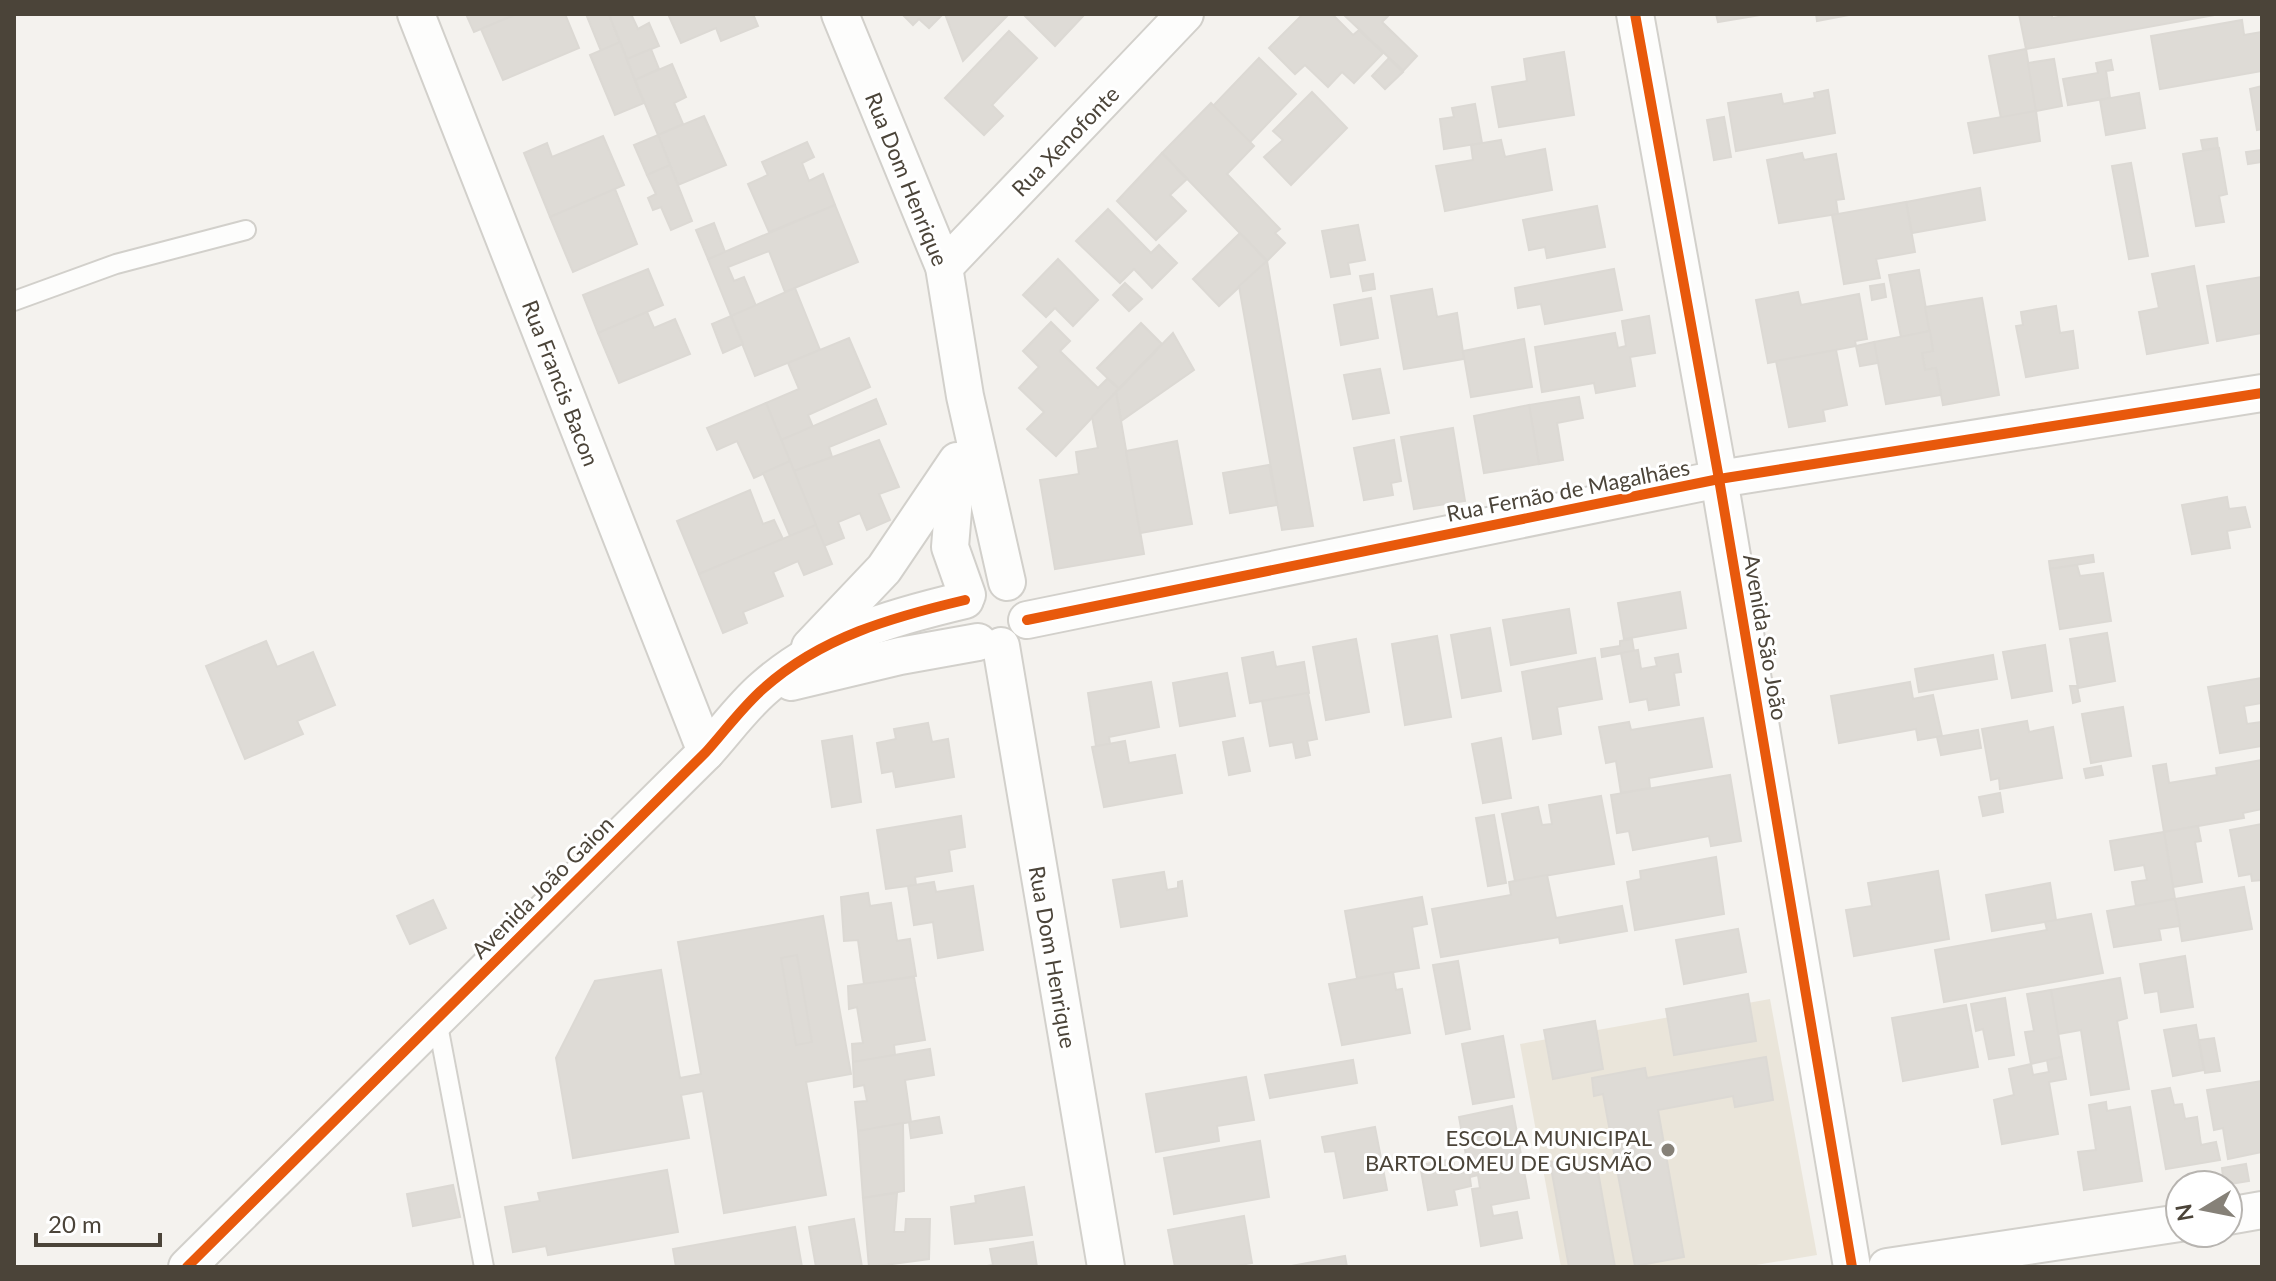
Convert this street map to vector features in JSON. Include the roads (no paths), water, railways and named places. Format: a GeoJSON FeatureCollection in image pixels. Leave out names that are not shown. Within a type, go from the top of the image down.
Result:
{"type":"FeatureCollection","features":[{"type":"Feature","properties":{"kind":"street","name":"Rua Francis Bacon"},"geometry":{"type":"LineString","coordinates":[[416,14],[706,752]]}},
{"type":"Feature","properties":{"kind":"street","name":"Rua Dom Henrique"},"geometry":{"type":"LineString","coordinates":[[840,14],[944,267],[965,396],[1007,582]]}},
{"type":"Feature","properties":{"kind":"street","name":"Rua Xenofonte"},"geometry":{"type":"LineString","coordinates":[[944,267],[1185,14]]}},
{"type":"Feature","properties":{"kind":"street","name":"Avenida São João"},"geometry":{"type":"LineString","coordinates":[[1635,14],[1719,479],[1852,1267]]}},
{"type":"Feature","properties":{"kind":"street","name":"Rua Fernão de Magalhães"},"geometry":{"type":"LineString","coordinates":[[1027,620],[1719,479],[2262,393]]}},
{"type":"Feature","properties":{"kind":"street","name":"Rua Dom Henrique"},"geometry":{"type":"LineString","coordinates":[[965,396],[950,547],[966,597]]}},
{"type":"Feature","properties":{"kind":"street"},"geometry":{"type":"LineString","coordinates":[[795,663],[884,569],[957,461]]}},
{"type":"Feature","properties":{"kind":"street"},"geometry":{"type":"LineString","coordinates":[[762,689],[870,662],[990,644],[1018,637],[1027,620],[1024,597],[1007,582],[992,580],[978,585],[966,597],[964,623],[990,644]]}},
{"type":"Feature","properties":{"kind":"street","name":"Avenida João Gaion"},"geometry":{"type":"LineString","coordinates":[[187,1267],[706,752],[762,689],[795,663],[877,622],[966,597]]}},
{"type":"Feature","properties":{"kind":"street","name":"Rua Dom Henrique"},"geometry":{"type":"LineString","coordinates":[[990,644],[1106,1267]]}},
{"type":"Feature","properties":{"kind":"street"},"geometry":{"type":"LineString","coordinates":[[1887,1267],[2164,1225]]}},
{"type":"Feature","properties":{"kind":"lane"},"geometry":{"type":"LineString","coordinates":[[14,301],[116,264],[246,230]]}},
{"type":"Feature","properties":{"kind":"lane"},"geometry":{"type":"LineString","coordinates":[[437,1020],[483,1267]]}},
{"type":"Feature","properties":{"kind":"place","name":"ESCOLA MUNICIPAL BARTOLOMEU DE GUSMÃO"},"geometry":{"type":"Point","coordinates":[1668,1150]}}]}
